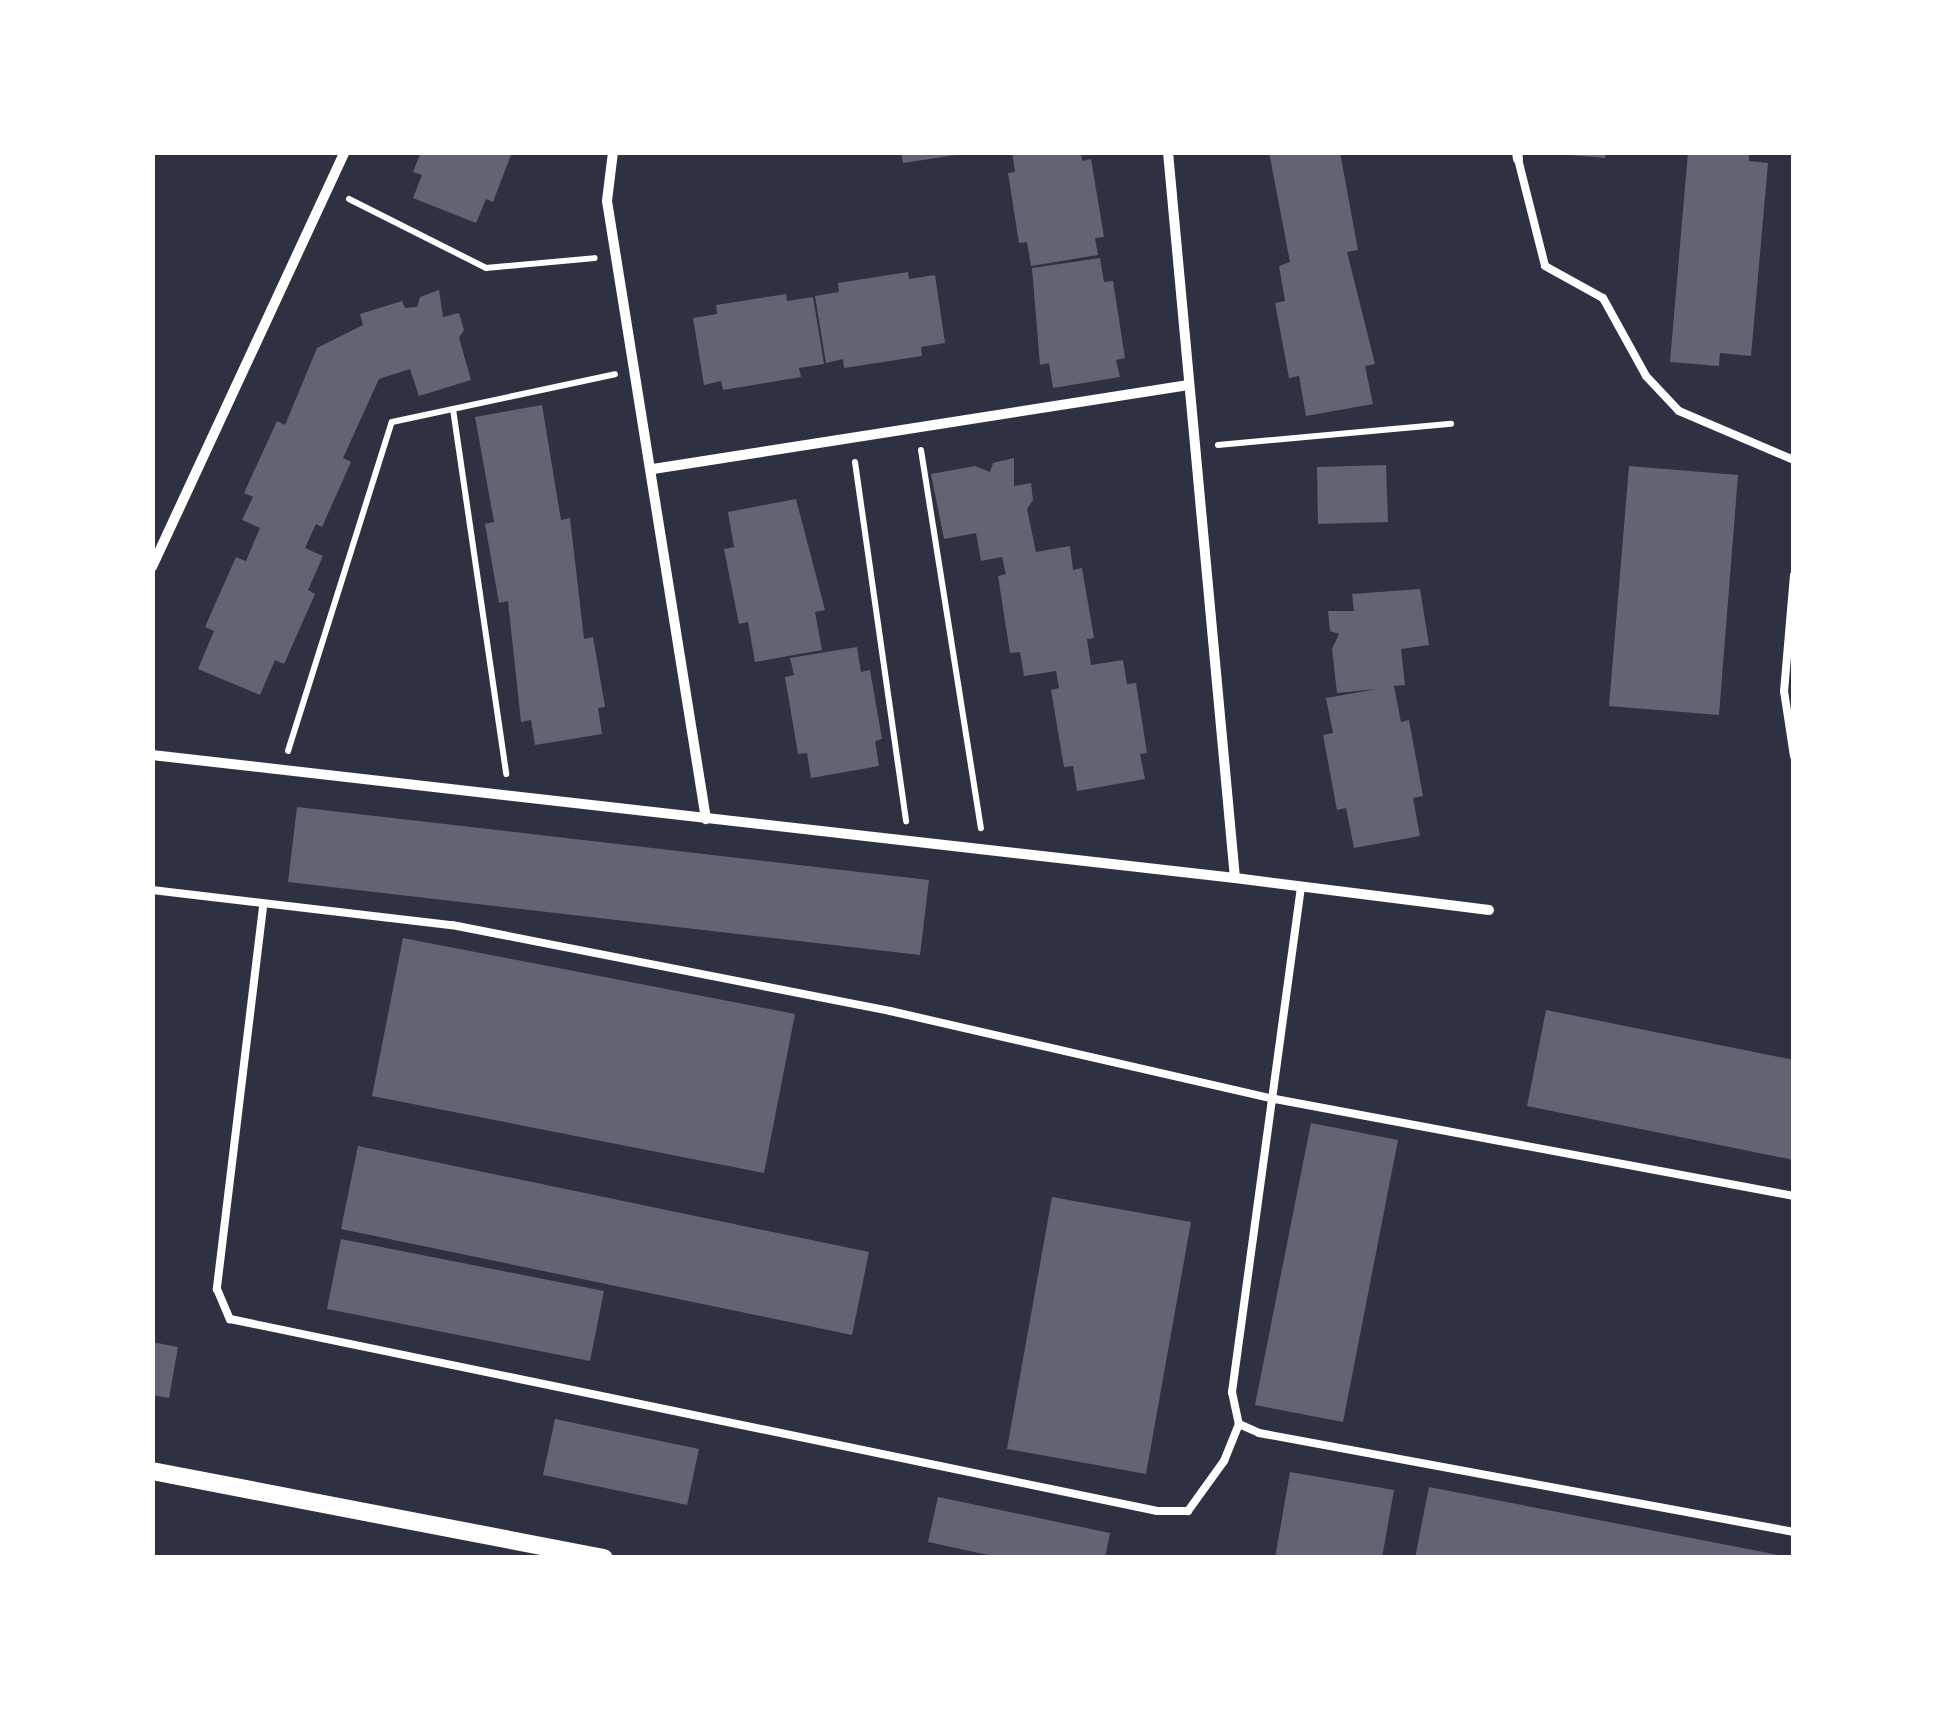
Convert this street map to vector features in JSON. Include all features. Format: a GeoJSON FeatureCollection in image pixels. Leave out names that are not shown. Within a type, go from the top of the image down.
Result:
{"type":"FeatureCollection","features":[{"type":"Feature","properties":{"kind":"street"},"geometry":{"type":"LineString","coordinates":[[152,567],[345,152]]}},
{"type":"Feature","properties":{"kind":"street"},"geometry":{"type":"LineString","coordinates":[[613,152],[607,201],[706,818]]}},
{"type":"Feature","properties":{"kind":"street"},"geometry":{"type":"LineString","coordinates":[[1168,152],[1234,878]]}},
{"type":"Feature","properties":{"kind":"street"},"geometry":{"type":"LineString","coordinates":[[652,469],[851,434],[1188,385]]}},
{"type":"Feature","properties":{"kind":"street"},"geometry":{"type":"LineString","coordinates":[[152,755],[1489,910]]}},
{"type":"Feature","properties":{"kind":"street"},"geometry":{"type":"LineString","coordinates":[[152,1471],[604,1558]]}},
{"type":"Feature","properties":{"kind":"lane"},"geometry":{"type":"LineString","coordinates":[[1517,156],[1545,266],[1602,298],[1646,376],[1678,411],[1794,460]]}},
{"type":"Feature","properties":{"kind":"lane"},"geometry":{"type":"LineString","coordinates":[[1794,575],[1784,691],[1794,756]]}},
{"type":"Feature","properties":{"kind":"lane"},"geometry":{"type":"LineString","coordinates":[[263,906],[217,1289],[230,1319],[1157,1512],[1188,1512],[1224,1462],[1239,1424],[1232,1392],[1275,1099],[1301,886]]}},
{"type":"Feature","properties":{"kind":"lane"},"geometry":{"type":"LineString","coordinates":[[152,890],[263,906],[452,925],[890,1011],[1275,1099],[1794,1196]]}},
{"type":"Feature","properties":{"kind":"lane"},"geometry":{"type":"LineString","coordinates":[[1239,1424],[1259,1433],[1794,1532]]}},
{"type":"Feature","properties":{"kind":"path"},"geometry":{"type":"LineString","coordinates":[[327,188],[486,268],[616,256]]}},
{"type":"Feature","properties":{"kind":"path"},"geometry":{"type":"LineString","coordinates":[[282,769],[392,422],[636,369]]}},
{"type":"Feature","properties":{"kind":"path"},"geometry":{"type":"LineString","coordinates":[[452,409],[509,794]]}},
{"type":"Feature","properties":{"kind":"path"},"geometry":{"type":"LineString","coordinates":[[917,424],[984,849]]}},
{"type":"Feature","properties":{"kind":"path"},"geometry":{"type":"LineString","coordinates":[[1194,447],[1451,424]]}},
{"type":"Feature","properties":{"kind":"path"},"geometry":{"type":"LineString","coordinates":[[851,434],[909,842]]}},
{"type":"Feature","properties":{"kind":"building"},"geometry":{"type":"Polygon","coordinates":[[[421,152],[512,152],[493,202],[486,199],[476,223],[413,198],[422,175],[413,172],[421,152]]]}},
{"type":"Feature","properties":{"kind":"building"},"geometry":{"type":"Polygon","coordinates":[[[901,152],[956,152],[956,155],[903,163],[901,152]]]}},
{"type":"Feature","properties":{"kind":"building"},"geometry":{"type":"Polygon","coordinates":[[[1012,152],[1081,152],[1082,161],[1091,159],[1104,237],[1095,238],[1098,255],[1031,266],[1027,242],[1019,243],[1008,173],[1015,172],[1012,152]]]}},
{"type":"Feature","properties":{"kind":"building"},"geometry":{"type":"Polygon","coordinates":[[[1269,152],[1340,152],[1358,250],[1347,252],[1375,364],[1365,366],[1373,404],[1306,416],[1299,376],[1289,378],[1275,303],[1285,301],[1279,266],[1290,262],[1269,152]]]}},
{"type":"Feature","properties":{"kind":"building"},"geometry":{"type":"Polygon","coordinates":[[[1605,152],[1605,158],[1570,155],[1605,152]]]}},
{"type":"Feature","properties":{"kind":"building"},"geometry":{"type":"Polygon","coordinates":[[[1688,152],[1749,152],[1749,161],[1768,163],[1751,356],[1720,353],[1719,366],[1670,362],[1688,152]]]}},
{"type":"Feature","properties":{"kind":"building"},"geometry":{"type":"Polygon","coordinates":[[[1100,258],[1104,282],[1113,281],[1125,358],[1116,360],[1120,377],[1053,388],[1049,363],[1040,365],[1032,268],[1100,258]]]}},
{"type":"Feature","properties":{"kind":"building"},"geometry":{"type":"Polygon","coordinates":[[[908,272],[909,279],[935,275],[945,343],[921,347],[922,356],[844,368],[843,359],[826,363],[815,296],[839,292],[838,283],[908,272]]]}},
{"type":"Feature","properties":{"kind":"building"},"geometry":{"type":"Polygon","coordinates":[[[439,290],[443,317],[459,313],[464,330],[459,338],[471,380],[419,396],[410,369],[379,379],[343,458],[351,462],[322,527],[316,524],[305,548],[323,556],[308,590],[315,594],[284,664],[275,660],[260,695],[198,669],[214,631],[205,627],[236,557],[246,561],[260,528],[242,520],[253,497],[244,493],[277,421],[285,425],[317,348],[363,325],[360,314],[402,301],[405,308],[417,307],[420,297],[439,290]]]}},
{"type":"Feature","properties":{"kind":"building"},"geometry":{"type":"Polygon","coordinates":[[[786,294],[787,301],[813,297],[824,364],[799,368],[801,377],[723,390],[721,381],[704,385],[693,318],[717,314],[716,305],[786,294]]]}},
{"type":"Feature","properties":{"kind":"building"},"geometry":{"type":"Polygon","coordinates":[[[542,405],[561,520],[570,518],[584,639],[593,637],[605,707],[598,708],[602,734],[535,745],[531,720],[521,722],[508,601],[499,603],[485,524],[494,522],[475,417],[542,405]]]}},
{"type":"Feature","properties":{"kind":"building"},"geometry":{"type":"Polygon","coordinates":[[[1014,458],[1014,486],[1031,483],[1033,500],[1027,509],[1036,552],[1070,546],[1073,570],[1082,568],[1094,638],[1087,639],[1091,665],[1123,660],[1127,684],[1136,683],[1147,753],[1140,754],[1145,779],[1077,791],[1073,766],[1064,767],[1051,690],[1059,688],[1056,671],[1024,676],[1020,652],[1010,653],[998,576],[1006,574],[1002,557],[981,561],[976,533],[944,539],[931,474],[975,466],[990,472],[993,463],[1014,458]]]}},
{"type":"Feature","properties":{"kind":"building"},"geometry":{"type":"Polygon","coordinates":[[[1386,465],[1388,522],[1318,524],[1317,467],[1386,465]]]}},
{"type":"Feature","properties":{"kind":"building"},"geometry":{"type":"Polygon","coordinates":[[[1629,466],[1738,475],[1719,715],[1609,706],[1629,466]]]}},
{"type":"Feature","properties":{"kind":"building"},"geometry":{"type":"Polygon","coordinates":[[[796,499],[825,610],[815,612],[822,650],[755,662],[748,622],[739,624],[724,549],[734,547],[728,512],[796,499]]]}},
{"type":"Feature","properties":{"kind":"building"},"geometry":{"type":"Polygon","coordinates":[[[1420,589],[1429,645],[1401,649],[1405,685],[1394,686],[1401,722],[1409,720],[1423,796],[1413,798],[1420,836],[1354,848],[1346,808],[1337,810],[1323,735],[1333,733],[1326,698],[1377,689],[1337,693],[1332,649],[1339,634],[1330,631],[1328,611],[1354,611],[1352,594],[1420,589]]]}},
{"type":"Feature","properties":{"kind":"building"},"geometry":{"type":"Polygon","coordinates":[[[857,647],[861,672],[870,670],[882,739],[875,741],[879,766],[811,778],[807,753],[798,754],[785,677],[794,675],[790,658],[857,647]]]}},
{"type":"Feature","properties":{"kind":"building"},"geometry":{"type":"Polygon","coordinates":[[[297,807],[929,880],[920,955],[288,882],[297,807]]]}},
{"type":"Feature","properties":{"kind":"building"},"geometry":{"type":"Polygon","coordinates":[[[403,938],[795,1014],[764,1173],[372,1096],[403,938]]]}},
{"type":"Feature","properties":{"kind":"building"},"geometry":{"type":"Polygon","coordinates":[[[1546,1010],[1794,1060],[1794,1160],[1527,1106],[1546,1010]]]}},
{"type":"Feature","properties":{"kind":"building"},"geometry":{"type":"Polygon","coordinates":[[[1311,1123],[1398,1140],[1343,1422],[1255,1405],[1311,1123]]]}},
{"type":"Feature","properties":{"kind":"building"},"geometry":{"type":"Polygon","coordinates":[[[358,1146],[869,1252],[852,1335],[341,1229],[358,1146]]]}},
{"type":"Feature","properties":{"kind":"building"},"geometry":{"type":"Polygon","coordinates":[[[1052,1197],[1191,1222],[1146,1474],[1007,1449],[1052,1197]]]}},
{"type":"Feature","properties":{"kind":"building"},"geometry":{"type":"Polygon","coordinates":[[[341,1239],[604,1291],[590,1361],[327,1309],[341,1239]]]}},
{"type":"Feature","properties":{"kind":"building"},"geometry":{"type":"Polygon","coordinates":[[[152,1342],[178,1347],[169,1398],[152,1395],[152,1342]]]}},
{"type":"Feature","properties":{"kind":"building"},"geometry":{"type":"Polygon","coordinates":[[[555,1419],[699,1449],[687,1505],[543,1475],[555,1419]]]}},
{"type":"Feature","properties":{"kind":"building"},"geometry":{"type":"Polygon","coordinates":[[[1290,1472],[1394,1490],[1382,1558],[1275,1558],[1290,1472]]]}},
{"type":"Feature","properties":{"kind":"building"},"geometry":{"type":"Polygon","coordinates":[[[1429,1487],[1784,1556],[1784,1558],[1415,1558],[1429,1487]]]}},
{"type":"Feature","properties":{"kind":"building"},"geometry":{"type":"Polygon","coordinates":[[[938,1497],[1110,1533],[1105,1558],[1002,1558],[928,1542],[938,1497]]]}}]}
